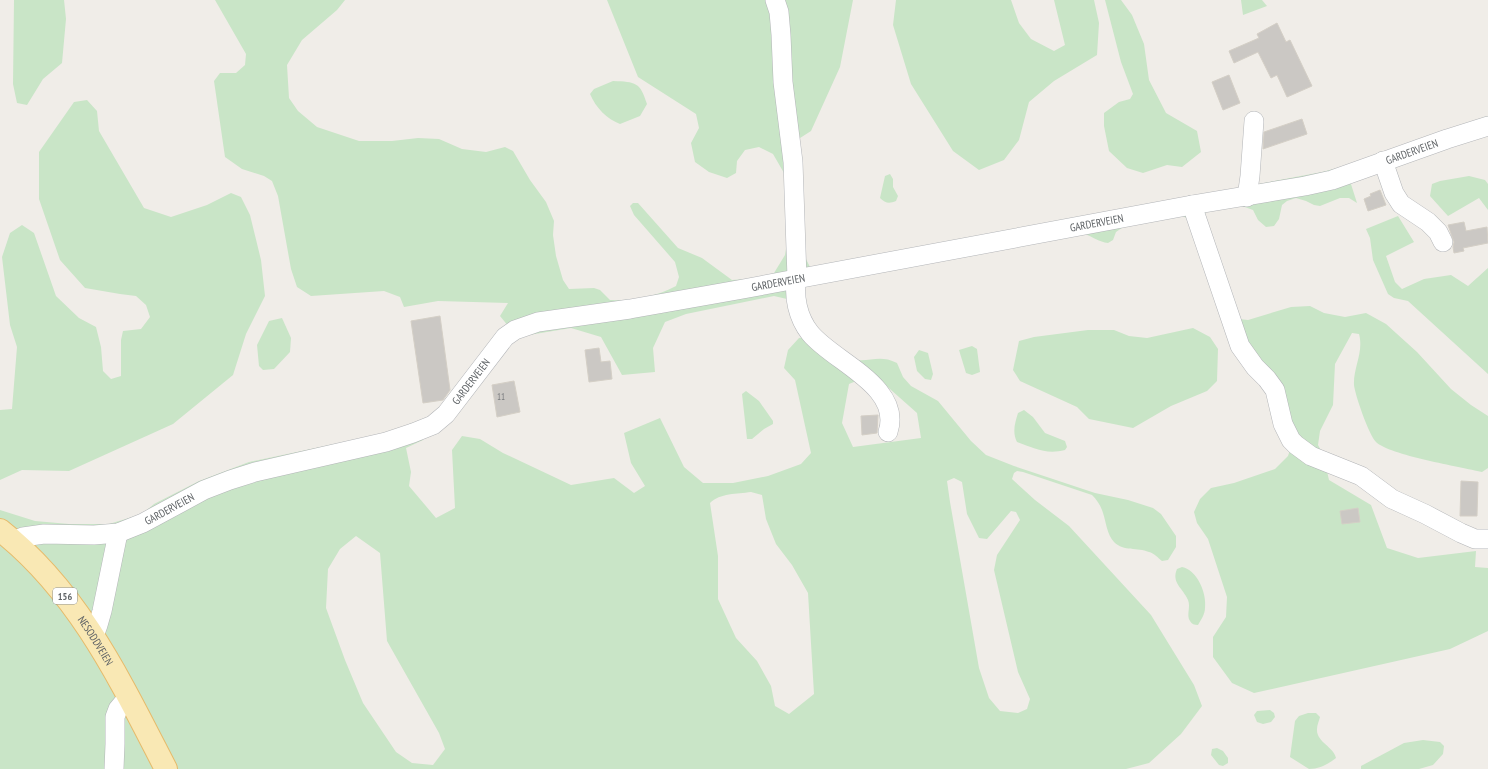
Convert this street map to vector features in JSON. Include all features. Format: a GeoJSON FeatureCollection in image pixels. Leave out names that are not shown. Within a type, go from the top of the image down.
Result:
{"type":"FeatureCollection","features":[{"type":"Feature","properties":{"kind":"main road","name":"NESODDVEIEN"},"geometry":{"type":"LineString","coordinates":[[7,536],[30,555],[54,582],[94,636],[166,769]]}},
{"type":"Feature","properties":{"kind":"street"},"geometry":{"type":"LineString","coordinates":[[775,0],[781,35],[783,82],[793,162],[797,278],[796,295],[802,320],[810,333],[823,345],[856,369],[874,385],[885,401],[889,412],[891,424],[888,432]]}},
{"type":"Feature","properties":{"kind":"street"},"geometry":{"type":"LineString","coordinates":[[1246,197],[1250,176],[1254,121]]}},
{"type":"Feature","properties":{"kind":"street","name":"GARDERVEIEN"},"geometry":{"type":"LineString","coordinates":[[7,536],[23,537],[44,534],[94,535],[118,533],[143,523],[204,490],[230,480],[255,472],[386,442],[413,434],[433,424],[446,414],[505,337],[525,325],[660,303],[1192,205],[1305,186],[1332,180],[1383,161],[1488,126]]}},
{"type":"Feature","properties":{"kind":"street"},"geometry":{"type":"LineString","coordinates":[[1383,161],[1394,193],[1401,204],[1428,222],[1438,232],[1443,242]]}},
{"type":"Feature","properties":{"kind":"street"},"geometry":{"type":"LineString","coordinates":[[1192,205],[1237,340],[1255,367],[1268,378],[1275,390],[1283,424],[1291,440],[1296,446],[1311,456],[1361,476],[1387,497],[1425,514],[1461,533],[1475,539],[1488,539]]}},
{"type":"Feature","properties":{"kind":"street"},"geometry":{"type":"LineString","coordinates":[[94,636],[102,611],[118,533]]}},
{"type":"Feature","properties":{"kind":"street"},"geometry":{"type":"LineString","coordinates":[[114,769],[114,717],[118,709],[128,697]]}},
{"type":"Feature","properties":{"kind":"green space"},"geometry":{"type":"Polygon","coordinates":[[[14,0],[64,0],[66,19],[62,63],[43,79],[27,105],[17,103],[13,84],[14,0]]]}},
{"type":"Feature","properties":{"kind":"green space"},"geometry":{"type":"Polygon","coordinates":[[[215,0],[345,0],[337,10],[302,40],[287,65],[289,98],[298,111],[317,127],[359,141],[392,141],[418,138],[439,139],[462,149],[486,152],[505,147],[513,151],[530,180],[546,202],[554,221],[553,235],[556,256],[563,280],[569,289],[594,288],[600,290],[610,300],[627,300],[652,296],[676,286],[679,277],[675,262],[634,215],[630,206],[633,203],[638,203],[678,248],[702,258],[732,280],[761,278],[774,273],[785,255],[790,221],[789,189],[784,173],[773,154],[759,147],[745,150],[737,161],[736,173],[727,178],[709,172],[695,162],[691,143],[699,128],[696,114],[638,77],[607,0],[853,0],[840,67],[811,131],[797,140],[802,251],[811,269],[1322,172],[1343,167],[1385,153],[1488,116],[1488,134],[1350,181],[1357,203],[1349,198],[1340,198],[1320,206],[1296,198],[1287,201],[1282,205],[1279,219],[1274,226],[1266,227],[1258,220],[1253,210],[1242,206],[1207,211],[1202,218],[1239,319],[1248,320],[1291,307],[1310,306],[1324,313],[1345,317],[1366,313],[1386,324],[1417,352],[1451,389],[1488,416],[1488,468],[1482,472],[1410,456],[1383,447],[1373,438],[1366,424],[1357,397],[1354,379],[1360,341],[1359,334],[1352,333],[1335,364],[1333,405],[1320,431],[1318,445],[1323,454],[1329,480],[1371,505],[1387,548],[1418,558],[1476,551],[1475,567],[1488,568],[1488,631],[1450,649],[1254,693],[1232,683],[1213,657],[1213,637],[1226,617],[1227,597],[1208,539],[1197,523],[1194,512],[1200,499],[1211,488],[1234,483],[1275,469],[1288,456],[1290,450],[1269,398],[1189,219],[1180,215],[1126,225],[1116,232],[1113,240],[1108,243],[1099,241],[1085,234],[800,287],[787,299],[774,296],[686,314],[665,322],[653,348],[655,372],[622,375],[601,337],[571,328],[517,337],[500,316],[508,303],[438,301],[404,307],[400,297],[384,291],[311,296],[297,287],[291,269],[278,196],[272,181],[264,176],[242,169],[225,157],[214,81],[220,73],[236,73],[245,65],[246,54],[215,0]]]}},
{"type":"Feature","properties":{"kind":"green space"},"geometry":{"type":"Polygon","coordinates":[[[896,0],[1011,0],[1019,23],[1031,39],[1054,51],[1065,45],[1054,0],[1094,0],[1099,23],[1097,55],[1054,81],[1029,102],[1019,140],[1004,160],[979,170],[953,151],[911,84],[893,25],[896,0]]]}},
{"type":"Feature","properties":{"kind":"green space"},"geometry":{"type":"Polygon","coordinates":[[[1105,0],[1121,0],[1132,15],[1144,44],[1149,80],[1166,113],[1197,131],[1201,152],[1182,167],[1167,165],[1143,173],[1127,168],[1109,151],[1104,126],[1104,113],[1119,102],[1130,99],[1133,94],[1121,62],[1105,0]]]}},
{"type":"Feature","properties":{"kind":"green space"},"geometry":{"type":"Polygon","coordinates":[[[1241,0],[1262,0],[1267,6],[1243,15],[1241,0]]]}},
{"type":"Feature","properties":{"kind":"green space"},"geometry":{"type":"Polygon","coordinates":[[[613,81],[632,83],[639,87],[647,104],[640,116],[620,124],[606,116],[592,99],[590,94],[594,89],[613,81]]]}},
{"type":"Feature","properties":{"kind":"green space"},"geometry":{"type":"Polygon","coordinates":[[[87,100],[97,111],[99,131],[144,208],[171,217],[207,205],[231,193],[241,197],[250,215],[261,260],[265,296],[246,334],[233,375],[173,424],[69,471],[22,470],[0,480],[0,410],[12,409],[17,347],[10,325],[2,257],[10,233],[22,225],[34,233],[56,296],[79,318],[96,327],[101,347],[103,371],[111,379],[121,376],[121,340],[123,331],[141,329],[150,317],[146,305],[136,296],[85,288],[60,260],[39,199],[39,152],[74,102],[87,100]]]}},
{"type":"Feature","properties":{"kind":"green space"},"geometry":{"type":"Polygon","coordinates":[[[890,174],[893,179],[893,187],[898,196],[896,201],[889,203],[880,198],[885,176],[890,174]]]}},
{"type":"Feature","properties":{"kind":"green space"},"geometry":{"type":"Polygon","coordinates":[[[1469,176],[1485,180],[1488,184],[1488,210],[1479,198],[1448,216],[1430,196],[1432,184],[1440,181],[1469,176]]]}},
{"type":"Feature","properties":{"kind":"green space"},"geometry":{"type":"Polygon","coordinates":[[[1398,216],[1414,242],[1386,256],[1395,282],[1402,289],[1424,279],[1451,275],[1468,286],[1488,268],[1488,374],[1408,301],[1394,298],[1388,294],[1373,260],[1370,238],[1366,229],[1398,216]]]}},
{"type":"Feature","properties":{"kind":"green space"},"geometry":{"type":"Polygon","coordinates":[[[282,318],[291,338],[290,352],[274,369],[263,370],[259,366],[257,345],[269,321],[282,318]]]}},
{"type":"Feature","properties":{"kind":"green space"},"geometry":{"type":"Polygon","coordinates":[[[1193,328],[1210,337],[1218,349],[1217,381],[1207,391],[1171,406],[1133,428],[1089,419],[1077,407],[1020,381],[1013,370],[1019,341],[1034,337],[1088,330],[1114,330],[1129,336],[1147,338],[1193,328]]]}},
{"type":"Feature","properties":{"kind":"green space"},"geometry":{"type":"Polygon","coordinates":[[[816,335],[845,357],[855,360],[884,359],[897,363],[903,377],[911,386],[938,401],[971,441],[986,455],[1095,493],[1128,500],[1153,508],[1161,514],[1176,536],[1176,547],[1168,560],[1162,561],[1154,554],[1122,547],[1114,542],[1108,532],[1101,508],[1092,495],[1023,472],[1017,471],[1014,473],[1012,479],[1035,500],[1069,526],[1151,615],[1194,685],[1202,706],[1181,734],[1149,763],[1126,769],[0,769],[0,510],[35,521],[69,524],[109,524],[142,514],[154,504],[199,481],[249,462],[406,429],[416,423],[423,440],[406,448],[411,472],[409,486],[436,518],[455,508],[452,450],[462,436],[480,439],[503,453],[571,485],[614,478],[634,493],[645,486],[631,463],[624,433],[660,418],[684,467],[703,483],[733,483],[768,476],[801,464],[811,453],[795,380],[784,368],[788,350],[799,338],[816,335]],[[873,374],[849,384],[842,423],[853,447],[921,438],[917,413],[873,374]],[[954,478],[947,481],[979,668],[989,698],[1000,711],[1018,713],[1027,709],[1030,699],[1018,672],[994,570],[997,555],[1020,520],[1016,512],[1011,511],[987,539],[979,538],[967,514],[962,482],[954,478]],[[751,492],[719,497],[710,503],[718,556],[718,599],[736,638],[757,661],[771,686],[775,706],[789,714],[814,694],[808,593],[792,565],[776,544],[766,519],[762,495],[751,492]],[[356,536],[340,549],[328,569],[326,608],[363,703],[396,752],[412,763],[433,765],[445,749],[439,733],[387,641],[380,553],[356,536]]]}},
{"type":"Feature","properties":{"kind":"green space"},"geometry":{"type":"Polygon","coordinates":[[[972,346],[977,349],[980,372],[972,375],[966,373],[959,350],[972,346]]]}},
{"type":"Feature","properties":{"kind":"green space"},"geometry":{"type":"Polygon","coordinates":[[[919,350],[928,353],[933,374],[931,380],[925,379],[917,371],[914,357],[919,350]]]}},
{"type":"Feature","properties":{"kind":"green space"},"geometry":{"type":"Polygon","coordinates":[[[746,391],[759,401],[773,421],[773,424],[752,439],[747,439],[742,394],[746,391]]]}},
{"type":"Feature","properties":{"kind":"green space"},"geometry":{"type":"Polygon","coordinates":[[[1024,410],[1033,417],[1045,433],[1065,441],[1067,447],[1065,450],[1052,452],[1046,451],[1017,442],[1014,431],[1015,424],[1018,413],[1024,410]]]}},
{"type":"Feature","properties":{"kind":"green space"},"geometry":{"type":"Polygon","coordinates":[[[1182,567],[1187,569],[1196,577],[1203,589],[1205,610],[1198,625],[1193,624],[1189,619],[1188,600],[1175,578],[1177,569],[1182,567]]]}},
{"type":"Feature","properties":{"kind":"green space"},"geometry":{"type":"Polygon","coordinates":[[[1270,710],[1274,713],[1275,717],[1271,722],[1263,724],[1257,722],[1254,715],[1257,711],[1270,710]]]}},
{"type":"Feature","properties":{"kind":"green space"},"geometry":{"type":"Polygon","coordinates":[[[1308,713],[1316,713],[1320,717],[1317,734],[1335,754],[1336,758],[1324,766],[1309,769],[1290,757],[1295,721],[1299,716],[1308,713]]]}},
{"type":"Feature","properties":{"kind":"green space"},"geometry":{"type":"Polygon","coordinates":[[[1423,740],[1440,742],[1444,746],[1443,754],[1433,765],[1419,769],[1361,769],[1361,766],[1404,743],[1423,740]]]}},
{"type":"Feature","properties":{"kind":"green space"},"geometry":{"type":"Polygon","coordinates":[[[1217,748],[1223,751],[1228,758],[1228,763],[1223,766],[1219,765],[1211,755],[1212,749],[1217,748]]]}},
{"type":"Feature","properties":{"kind":"building"},"geometry":{"type":"Polygon","coordinates":[[[1277,23],[1286,42],[1290,40],[1312,86],[1287,97],[1277,75],[1271,78],[1258,52],[1234,63],[1229,51],[1259,38],[1257,34],[1277,23]]]}},
{"type":"Feature","properties":{"kind":"building"},"geometry":{"type":"Polygon","coordinates":[[[1229,75],[1240,103],[1223,110],[1212,82],[1229,75]]]}},
{"type":"Feature","properties":{"kind":"building"},"geometry":{"type":"Polygon","coordinates":[[[1302,119],[1307,134],[1263,149],[1264,132],[1302,119]]]}},
{"type":"Feature","properties":{"kind":"building"},"geometry":{"type":"Polygon","coordinates":[[[1380,190],[1386,205],[1368,211],[1364,199],[1371,196],[1370,194],[1380,190]]]}},
{"type":"Feature","properties":{"kind":"building"},"geometry":{"type":"Polygon","coordinates":[[[1464,222],[1466,231],[1487,227],[1488,243],[1463,248],[1464,251],[1454,253],[1454,242],[1448,225],[1464,222]]]}},
{"type":"Feature","properties":{"kind":"building"},"geometry":{"type":"Polygon","coordinates":[[[440,316],[450,390],[443,400],[423,403],[411,321],[440,316]]]}},
{"type":"Feature","properties":{"kind":"building"},"geometry":{"type":"Polygon","coordinates":[[[599,348],[601,362],[610,361],[612,379],[589,382],[585,350],[599,348]]]}},
{"type":"Feature","properties":{"kind":"building"},"geometry":{"type":"Polygon","coordinates":[[[514,381],[520,412],[497,417],[492,385],[514,381]]]}},
{"type":"Feature","properties":{"kind":"building"},"geometry":{"type":"Polygon","coordinates":[[[878,415],[877,433],[862,435],[861,416],[878,415]]]}},
{"type":"Feature","properties":{"kind":"building"},"geometry":{"type":"Polygon","coordinates":[[[1461,481],[1478,482],[1477,516],[1460,516],[1461,481]]]}},
{"type":"Feature","properties":{"kind":"building"},"geometry":{"type":"Polygon","coordinates":[[[1358,508],[1360,522],[1342,524],[1340,511],[1358,508]]]}}]}
